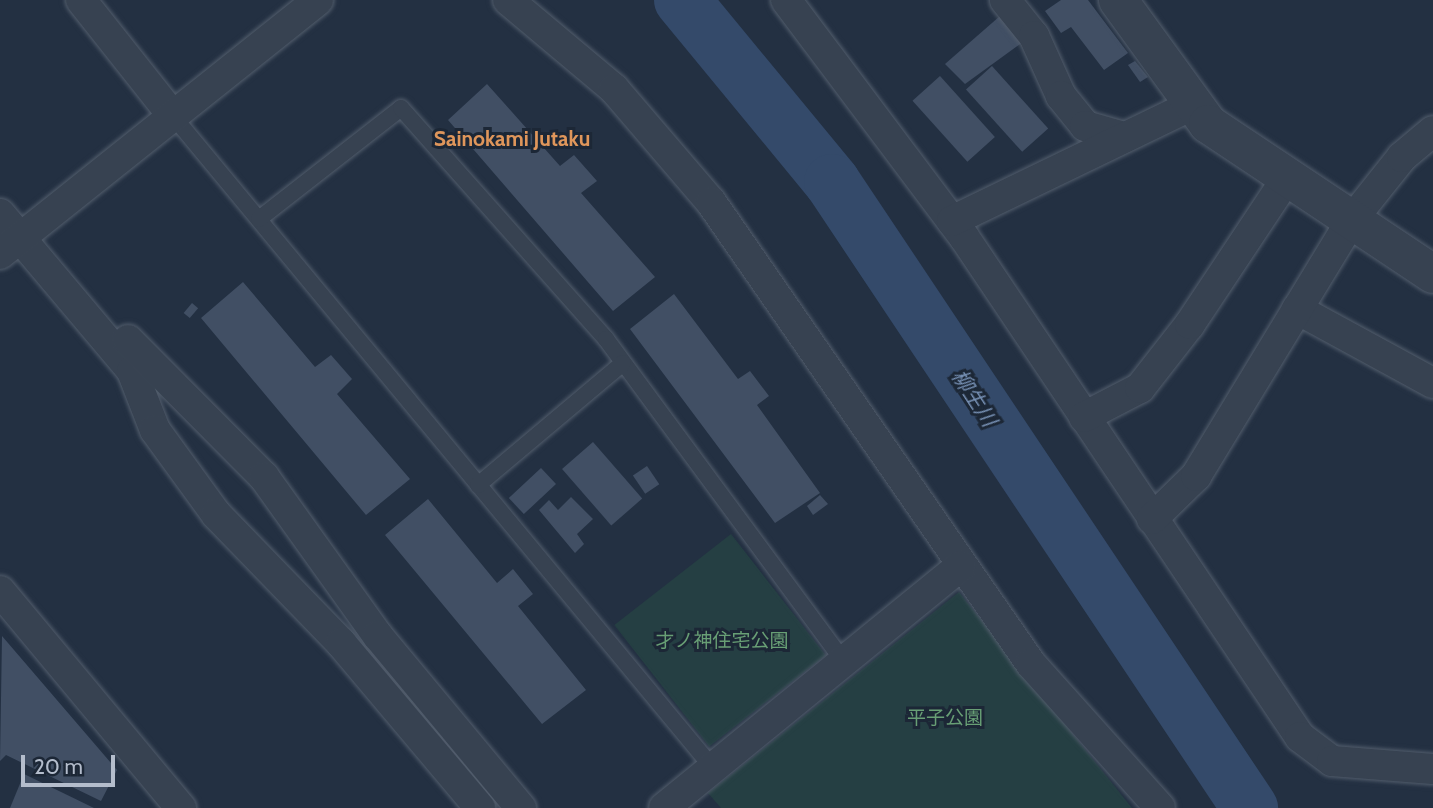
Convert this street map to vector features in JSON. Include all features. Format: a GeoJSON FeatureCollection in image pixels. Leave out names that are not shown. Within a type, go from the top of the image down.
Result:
{"type":"FeatureCollection","features":[{"type":"Feature","properties":{"kind":"street"},"geometry":{"type":"LineString","coordinates":[[81,0],[173,116]]}},
{"type":"Feature","properties":{"kind":"street"},"geometry":{"type":"LineString","coordinates":[[18,240],[318,0]]}},
{"type":"Feature","properties":{"kind":"street"},"geometry":{"type":"LineString","coordinates":[[508,0],[614,89],[711,202],[1031,664],[1160,808]]}},
{"type":"Feature","properties":{"kind":"street"},"geometry":{"type":"LineString","coordinates":[[786,0],[952,221],[1300,737],[1332,761],[1433,769]]}},
{"type":"Feature","properties":{"kind":"street"},"geometry":{"type":"LineString","coordinates":[[1004,0],[1034,36],[1061,96],[1085,126],[1124,137]]}},
{"type":"Feature","properties":{"kind":"street"},"geometry":{"type":"LineString","coordinates":[[1118,0],[1208,124],[1433,274]]}},
{"type":"Feature","properties":{"kind":"street"},"geometry":{"type":"LineString","coordinates":[[952,221],[1194,104]]}},
{"type":"Feature","properties":{"kind":"street"},"geometry":{"type":"LineString","coordinates":[[1152,519],[1196,477],[1350,221],[1402,157],[1433,131]]}},
{"type":"Feature","properties":{"kind":"street"},"geometry":{"type":"LineString","coordinates":[[1084,417],[1140,388],[1191,324],[1287,178]]}},
{"type":"Feature","properties":{"kind":"street"},"geometry":{"type":"LineString","coordinates":[[0,214],[18,240],[132,371],[155,430],[216,514],[341,643],[480,808]]}},
{"type":"Feature","properties":{"kind":"street"},"geometry":{"type":"LineString","coordinates":[[18,240],[264,477],[378,636],[521,808]]}},
{"type":"Feature","properties":{"kind":"street"},"geometry":{"type":"LineString","coordinates":[[1297,309],[1433,383]]}},
{"type":"Feature","properties":{"kind":"street"},"geometry":{"type":"LineString","coordinates":[[664,808],[961,566]]}},
{"type":"Feature","properties":{"kind":"street"},"geometry":{"type":"LineString","coordinates":[[0,593],[181,808]]}},
{"type":"Feature","properties":{"kind":"lane"},"geometry":{"type":"LineString","coordinates":[[259,219],[401,108],[623,363],[844,662]]}},
{"type":"Feature","properties":{"kind":"lane"},"geometry":{"type":"LineString","coordinates":[[173,116],[713,768]]}},
{"type":"Feature","properties":{"kind":"lane"},"geometry":{"type":"LineString","coordinates":[[478,485],[623,363]]}},
{"type":"Feature","properties":{"kind":"green space","name":"才ノ神住宅公園"},"geometry":{"type":"Polygon","coordinates":[[[731,534],[826,655],[709,746],[614,625],[731,534]]]}},
{"type":"Feature","properties":{"kind":"green space","name":"平子公園"},"geometry":{"type":"Polygon","coordinates":[[[959,592],[1132,808],[721,808],[708,793],[959,592]]]}},
{"type":"Feature","properties":{"kind":"building"},"geometry":{"type":"Polygon","coordinates":[[[1061,0],[1088,0],[1128,53],[1104,70],[1071,27],[1061,33],[1045,11],[1061,0]]]}},
{"type":"Feature","properties":{"kind":"building"},"geometry":{"type":"Polygon","coordinates":[[[1000,16],[1023,42],[965,84],[945,64],[1000,16]]]}},
{"type":"Feature","properties":{"kind":"building"},"geometry":{"type":"Polygon","coordinates":[[[1135,61],[1148,77],[1140,82],[1128,65],[1135,61]]]}},
{"type":"Feature","properties":{"kind":"building"},"geometry":{"type":"Polygon","coordinates":[[[992,66],[1048,128],[1022,152],[966,89],[992,66]]]}},
{"type":"Feature","properties":{"kind":"building"},"geometry":{"type":"Polygon","coordinates":[[[940,76],[995,137],[967,162],[913,101],[940,76]]]}},
{"type":"Feature","properties":{"kind":"building"},"geometry":{"type":"Polygon","coordinates":[[[487,84],[560,166],[574,155],[597,181],[581,193],[655,277],[613,311],[448,120],[487,84]]]}},
{"type":"Feature","properties":{"kind":"building"},"geometry":{"type":"Polygon","coordinates":[[[243,282],[315,367],[331,355],[352,379],[337,394],[410,479],[366,515],[201,318],[243,282]]]}},
{"type":"Feature","properties":{"kind":"building"},"geometry":{"type":"Polygon","coordinates":[[[674,294],[738,379],[750,371],[769,396],[757,405],[820,493],[775,523],[630,329],[674,294]]]}},
{"type":"Feature","properties":{"kind":"building"},"geometry":{"type":"Polygon","coordinates":[[[192,303],[198,308],[190,318],[184,313],[192,303]]]}},
{"type":"Feature","properties":{"kind":"building"},"geometry":{"type":"Polygon","coordinates":[[[593,442],[642,499],[611,526],[562,469],[593,442]]]}},
{"type":"Feature","properties":{"kind":"building"},"geometry":{"type":"Polygon","coordinates":[[[647,466],[659,484],[645,494],[633,476],[647,466]]]}},
{"type":"Feature","properties":{"kind":"building"},"geometry":{"type":"Polygon","coordinates":[[[541,468],[556,484],[524,514],[509,498],[541,468]]]}},
{"type":"Feature","properties":{"kind":"building"},"geometry":{"type":"Polygon","coordinates":[[[820,495],[828,504],[813,515],[807,506],[820,495]]]}},
{"type":"Feature","properties":{"kind":"building"},"geometry":{"type":"Polygon","coordinates":[[[571,497],[593,519],[577,534],[584,544],[575,553],[539,510],[549,500],[558,510],[571,497]]]}},
{"type":"Feature","properties":{"kind":"building"},"geometry":{"type":"Polygon","coordinates":[[[428,499],[497,583],[513,569],[533,594],[518,606],[586,690],[542,724],[385,535],[428,499]]]}},
{"type":"Feature","properties":{"kind":"building"},"geometry":{"type":"Polygon","coordinates":[[[2,636],[117,770],[101,801],[6,755],[0,761],[2,636]]]}},
{"type":"Feature","properties":{"kind":"building"},"geometry":{"type":"Polygon","coordinates":[[[24,774],[94,808],[10,808],[24,774]]]}},
{"type":"Feature","properties":{"kind":"waterway","name":"柳生川"},"geometry":{"type":"LineString","coordinates":[[682,0],[832,182],[1250,808]]}},
{"type":"Feature","properties":{"kind":"district","name":"Sainokami Jutaku"},"geometry":{"type":"Point","coordinates":[512,139]}}]}
